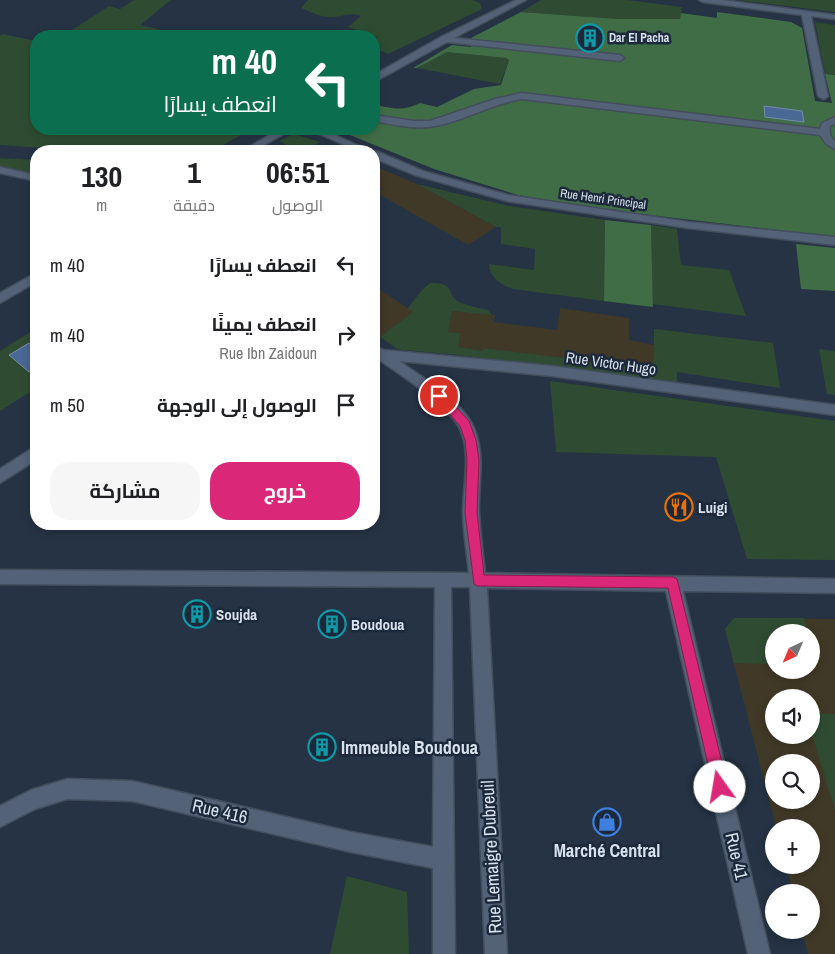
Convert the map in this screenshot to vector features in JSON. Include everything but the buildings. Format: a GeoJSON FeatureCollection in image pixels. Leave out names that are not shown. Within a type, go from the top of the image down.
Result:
{"type":"FeatureCollection","features":[{"type":"Feature","properties":{"kind":"street"},"geometry":{"type":"LineString","coordinates":[[380,76],[444,39],[522,0]]}},
{"type":"Feature","properties":{"kind":"street"},"geometry":{"type":"LineString","coordinates":[[703,0],[835,17]]}},
{"type":"Feature","properties":{"kind":"street"},"geometry":{"type":"LineString","coordinates":[[806,13],[824,96]]}},
{"type":"Feature","properties":{"kind":"street"},"geometry":{"type":"LineString","coordinates":[[444,39],[620,58]]}},
{"type":"Feature","properties":{"kind":"street"},"geometry":{"type":"LineString","coordinates":[[380,119],[435,124],[488,102],[522,96],[824,132]]}},
{"type":"Feature","properties":{"kind":"street"},"geometry":{"type":"LineString","coordinates":[[835,120],[825,126],[824,132],[826,138],[835,146]]}},
{"type":"Feature","properties":{"kind":"street"},"geometry":{"type":"LineString","coordinates":[[258,145],[276,135]]}},
{"type":"Feature","properties":{"kind":"street"},"geometry":{"type":"LineString","coordinates":[[327,135],[352,145]]}},
{"type":"Feature","properties":{"kind":"street","name":"Rue Henri Principal"},"geometry":{"type":"LineString","coordinates":[[380,157],[419,174],[507,198],[688,225],[835,241]]}},
{"type":"Feature","properties":{"kind":"street"},"geometry":{"type":"LineString","coordinates":[[0,170],[30,177]]}},
{"type":"Feature","properties":{"kind":"street"},"geometry":{"type":"LineString","coordinates":[[0,299],[30,281]]}},
{"type":"Feature","properties":{"kind":"street","name":"Rue Victor Hugo"},"geometry":{"type":"LineString","coordinates":[[380,352],[571,374],[835,410]]}},
{"type":"Feature","properties":{"kind":"street","name":"Rue Lemaigre Dubreuil"},"geometry":{"type":"LineString","coordinates":[[380,353],[439,396],[465,424],[471,440],[473,460],[471,512],[478,580],[496,954]]}},
{"type":"Feature","properties":{"kind":"street"},"geometry":{"type":"LineString","coordinates":[[0,477],[30,456]]}},
{"type":"Feature","properties":{"kind":"street"},"geometry":{"type":"LineString","coordinates":[[0,577],[478,580],[835,586]]}},
{"type":"Feature","properties":{"kind":"street"},"geometry":{"type":"LineString","coordinates":[[443,580],[442,859],[444,954]]}},
{"type":"Feature","properties":{"kind":"street","name":"Rue 41"},"geometry":{"type":"LineString","coordinates":[[673,583],[759,954]]}},
{"type":"Feature","properties":{"kind":"street","name":"Rue 416"},"geometry":{"type":"LineString","coordinates":[[0,816],[31,800],[68,788],[132,791],[351,842],[442,859]]}},
{"type":"Feature","properties":{"kind":"shaded area"},"geometry":{"type":"Polygon","coordinates":[[[380,169],[417,184],[496,227],[468,245],[380,195],[380,191],[383,189],[380,187],[380,169]]]}},
{"type":"Feature","properties":{"kind":"shaded area"},"geometry":{"type":"Polygon","coordinates":[[[380,290],[414,312],[380,337],[380,290]]]}},
{"type":"Feature","properties":{"kind":"shaded area"},"geometry":{"type":"Polygon","coordinates":[[[560,308],[629,318],[629,340],[654,345],[654,371],[485,348],[484,351],[457,347],[460,333],[448,332],[452,311],[495,315],[494,322],[557,330],[560,308]]]}},
{"type":"Feature","properties":{"kind":"shaded area"},"geometry":{"type":"Polygon","coordinates":[[[734,618],[835,619],[835,954],[808,954],[804,939],[820,939],[820,884],[791,884],[788,874],[820,874],[820,819],[774,819],[771,809],[820,809],[820,754],[765,754],[765,784],[725,629],[734,618]]]}},
{"type":"Feature","properties":{"kind":"green space"},"geometry":{"type":"Polygon","coordinates":[[[134,0],[171,0],[140,25],[162,30],[72,30],[109,6],[120,9],[134,0]]]}},
{"type":"Feature","properties":{"kind":"green space"},"geometry":{"type":"Polygon","coordinates":[[[308,0],[472,0],[480,3],[482,9],[388,54],[380,51],[380,30],[356,30],[348,27],[361,16],[353,14],[326,17],[301,8],[308,0]]]}},
{"type":"Feature","properties":{"kind":"green space"},"geometry":{"type":"Polygon","coordinates":[[[541,0],[627,0],[682,7],[680,19],[618,19],[521,12],[541,0]]]}},
{"type":"Feature","properties":{"kind":"green space"},"geometry":{"type":"Polygon","coordinates":[[[739,0],[835,0],[835,12],[739,0]]]}},
{"type":"Feature","properties":{"kind":"green space"},"geometry":{"type":"Polygon","coordinates":[[[521,12],[618,19],[680,19],[681,13],[717,18],[717,12],[791,22],[802,28],[815,101],[832,103],[825,74],[835,75],[835,237],[599,209],[518,195],[434,169],[380,147],[380,145],[375,145],[350,135],[380,135],[380,106],[408,108],[420,103],[437,107],[474,89],[501,85],[509,60],[506,58],[447,52],[417,68],[413,68],[452,45],[471,47],[473,41],[471,38],[521,12]]]}},
{"type":"Feature","properties":{"kind":"green space"},"geometry":{"type":"Polygon","coordinates":[[[815,22],[835,25],[835,75],[825,74],[815,22]]]}},
{"type":"Feature","properties":{"kind":"green space"},"geometry":{"type":"Polygon","coordinates":[[[2,34],[30,40],[30,135],[241,135],[223,145],[30,145],[30,147],[0,145],[0,36],[2,34]]]}},
{"type":"Feature","properties":{"kind":"green space"},"geometry":{"type":"Polygon","coordinates":[[[447,52],[506,58],[509,60],[500,84],[417,68],[447,52]]]}},
{"type":"Feature","properties":{"kind":"green space"},"geometry":{"type":"Polygon","coordinates":[[[292,135],[297,135],[320,142],[314,145],[287,145],[279,141],[292,135]]]}},
{"type":"Feature","properties":{"kind":"green space"},"geometry":{"type":"Polygon","coordinates":[[[0,158],[30,160],[30,173],[0,166],[0,158]]]}},
{"type":"Feature","properties":{"kind":"green space"},"geometry":{"type":"Polygon","coordinates":[[[417,184],[509,206],[605,220],[604,301],[513,289],[500,283],[493,277],[489,264],[534,270],[535,249],[501,244],[501,227],[496,227],[417,184]]]}},
{"type":"Feature","properties":{"kind":"green space"},"geometry":{"type":"Polygon","coordinates":[[[605,220],[651,225],[653,307],[604,301],[605,220]]]}},
{"type":"Feature","properties":{"kind":"green space"},"geometry":{"type":"Polygon","coordinates":[[[651,225],[677,229],[681,265],[729,270],[746,316],[653,304],[651,225]]]}},
{"type":"Feature","properties":{"kind":"green space"},"geometry":{"type":"Polygon","coordinates":[[[796,244],[835,248],[835,291],[801,289],[796,244]]]}},
{"type":"Feature","properties":{"kind":"green space"},"geometry":{"type":"Polygon","coordinates":[[[430,283],[444,285],[456,300],[488,310],[492,315],[452,311],[448,332],[460,333],[458,347],[483,351],[484,348],[654,370],[654,329],[773,343],[780,388],[677,372],[677,383],[459,355],[404,350],[396,348],[380,337],[413,312],[408,308],[430,283]]]}},
{"type":"Feature","properties":{"kind":"green space"},"geometry":{"type":"Polygon","coordinates":[[[30,332],[30,392],[0,411],[0,351],[30,332]]]}},
{"type":"Feature","properties":{"kind":"green space"},"geometry":{"type":"Polygon","coordinates":[[[819,349],[835,351],[835,395],[827,394],[819,349]]]}},
{"type":"Feature","properties":{"kind":"green space"},"geometry":{"type":"Polygon","coordinates":[[[550,381],[835,421],[835,560],[747,559],[716,457],[556,452],[550,381]]]}},
{"type":"Feature","properties":{"kind":"green space"},"geometry":{"type":"Polygon","coordinates":[[[734,618],[804,618],[806,624],[765,624],[765,664],[734,663],[725,629],[734,618]]]}},
{"type":"Feature","properties":{"kind":"green space"},"geometry":{"type":"Polygon","coordinates":[[[820,714],[835,714],[835,810],[820,761],[820,754],[818,754],[815,744],[820,744],[820,714]]]}},
{"type":"Feature","properties":{"kind":"green space"},"geometry":{"type":"Polygon","coordinates":[[[347,876],[407,892],[409,954],[330,954],[347,876]]]}},
{"type":"Feature","properties":{"kind":"water"},"geometry":{"type":"Polygon","coordinates":[[[764,106],[802,111],[804,122],[765,117],[764,106]]]}},
{"type":"Feature","properties":{"kind":"water"},"geometry":{"type":"Polygon","coordinates":[[[29,343],[30,371],[29,372],[9,355],[29,343]]]}},
{"type":"Feature","properties":{"kind":"place","name":"Dar El Pacha"},"geometry":{"type":"Point","coordinates":[590,38]}},
{"type":"Feature","properties":{"kind":"place","name":"Luigi"},"geometry":{"type":"Point","coordinates":[679,507]}},
{"type":"Feature","properties":{"kind":"place","name":"Soujda"},"geometry":{"type":"Point","coordinates":[197,614]}},
{"type":"Feature","properties":{"kind":"place","name":"Boudoua"},"geometry":{"type":"Point","coordinates":[332,624]}},
{"type":"Feature","properties":{"kind":"place","name":"Immeuble Boudoua"},"geometry":{"type":"Point","coordinates":[322,747]}},
{"type":"Feature","properties":{"kind":"place","name":"Marché Central"},"geometry":{"type":"Point","coordinates":[607,822]}},
{"type":"Feature","properties":{"kind":"route"},"geometry":{"type":"LineString","coordinates":[[439,396],[465,424],[471,440],[473,460],[471,512],[478,580],[673,583],[720,787]]}}]}
